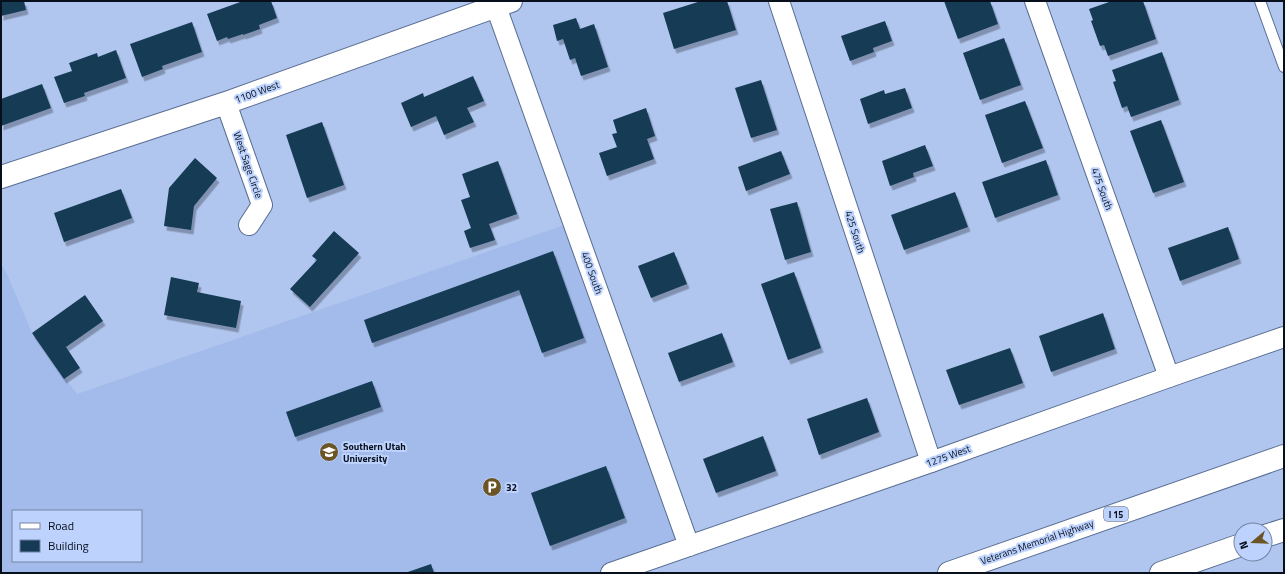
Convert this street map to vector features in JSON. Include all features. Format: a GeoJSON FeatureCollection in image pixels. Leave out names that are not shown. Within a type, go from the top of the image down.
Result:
{"type":"FeatureCollection","features":[{"type":"Feature","properties":{"kind":"main road","name":"1100 West"},"geometry":{"type":"LineString","coordinates":[[1,177],[226,103],[500,3]]}},
{"type":"Feature","properties":{"kind":"main road","name":"Veterans Memorial Highway"},"geometry":{"type":"LineString","coordinates":[[949,573],[1284,456]]}},
{"type":"Feature","properties":{"kind":"main road"},"geometry":{"type":"LineString","coordinates":[[1273,533],[1284,530]]}},
{"type":"Feature","properties":{"kind":"main road"},"geometry":{"type":"LineString","coordinates":[[1161,573],[1233,548]]}},
{"type":"Feature","properties":{"kind":"street","name":"425 South"},"geometry":{"type":"LineString","coordinates":[[779,1],[931,462]]}},
{"type":"Feature","properties":{"kind":"street","name":"475 South"},"geometry":{"type":"LineString","coordinates":[[1035,1],[1169,377]]}},
{"type":"Feature","properties":{"kind":"street","name":"400 South"},"geometry":{"type":"LineString","coordinates":[[500,3],[690,546]]}},
{"type":"Feature","properties":{"kind":"street","name":"West Sage Circle"},"geometry":{"type":"LineString","coordinates":[[226,103],[262,205],[248,225]]}},
{"type":"Feature","properties":{"kind":"street","name":"1275 West"},"geometry":{"type":"LineString","coordinates":[[611,573],[1284,338]]}},
{"type":"Feature","properties":{"kind":"lane"},"geometry":{"type":"LineString","coordinates":[[1260,1],[1284,67]]}},
{"type":"Feature","properties":{"kind":"shaded area","name":"Southern Utah University"},"geometry":{"type":"Polygon","coordinates":[[[573,222],[689,546],[611,573],[1,573],[1,264],[7,274],[32,333],[77,394],[573,222]]]}},
{"type":"Feature","properties":{"kind":"building"},"geometry":{"type":"Polygon","coordinates":[[[1,1],[24,1],[26,10],[1,16],[1,1]]]}},
{"type":"Feature","properties":{"kind":"building"},"geometry":{"type":"Polygon","coordinates":[[[243,1],[271,1],[277,18],[259,25],[260,29],[243,35],[228,39],[227,37],[217,41],[207,14],[243,1]]]}},
{"type":"Feature","properties":{"kind":"building"},"geometry":{"type":"Polygon","coordinates":[[[701,1],[727,1],[736,30],[674,49],[663,13],[701,1]]]}},
{"type":"Feature","properties":{"kind":"building"},"geometry":{"type":"Polygon","coordinates":[[[944,1],[990,1],[998,24],[958,39],[944,1]]]}},
{"type":"Feature","properties":{"kind":"building"},"geometry":{"type":"Polygon","coordinates":[[[1112,1],[1143,1],[1156,39],[1108,56],[1104,45],[1100,46],[1091,21],[1093,20],[1089,9],[1112,1]]]}},
{"type":"Feature","properties":{"kind":"building"},"geometry":{"type":"Polygon","coordinates":[[[576,18],[580,29],[594,24],[608,67],[581,76],[575,58],[570,60],[563,39],[557,41],[553,25],[576,18]]]}},
{"type":"Feature","properties":{"kind":"building"},"geometry":{"type":"Polygon","coordinates":[[[885,21],[892,41],[873,48],[874,52],[850,61],[841,36],[885,21]]]}},
{"type":"Feature","properties":{"kind":"building"},"geometry":{"type":"Polygon","coordinates":[[[192,22],[202,52],[162,66],[163,69],[142,77],[130,44],[192,22]]]}},
{"type":"Feature","properties":{"kind":"building"},"geometry":{"type":"Polygon","coordinates":[[[1004,38],[1021,85],[980,100],[963,53],[1004,38]]]}},
{"type":"Feature","properties":{"kind":"building"},"geometry":{"type":"Polygon","coordinates":[[[116,50],[126,78],[84,93],[85,96],[64,103],[54,77],[72,71],[69,63],[97,53],[98,57],[116,50]]]}},
{"type":"Feature","properties":{"kind":"building"},"geometry":{"type":"Polygon","coordinates":[[[1162,52],[1179,100],[1131,117],[1127,106],[1122,108],[1113,82],[1116,81],[1112,70],[1162,52]]]}},
{"type":"Feature","properties":{"kind":"building"},"geometry":{"type":"Polygon","coordinates":[[[473,76],[484,101],[467,108],[474,122],[444,135],[436,116],[411,127],[401,103],[423,93],[424,97],[473,76]]]}},
{"type":"Feature","properties":{"kind":"building"},"geometry":{"type":"Polygon","coordinates":[[[761,80],[777,130],[751,138],[735,88],[761,80]]]}},
{"type":"Feature","properties":{"kind":"building"},"geometry":{"type":"Polygon","coordinates":[[[42,84],[51,108],[1,126],[1,99],[42,84]]]}},
{"type":"Feature","properties":{"kind":"building"},"geometry":{"type":"Polygon","coordinates":[[[905,88],[912,108],[868,124],[860,99],[884,90],[885,94],[905,88]]]}},
{"type":"Feature","properties":{"kind":"building"},"geometry":{"type":"Polygon","coordinates":[[[1025,101],[1043,148],[1002,163],[985,115],[1025,101]]]}},
{"type":"Feature","properties":{"kind":"building"},"geometry":{"type":"Polygon","coordinates":[[[646,108],[655,136],[647,139],[654,159],[607,176],[599,153],[617,147],[612,134],[617,133],[613,120],[646,108]]]}},
{"type":"Feature","properties":{"kind":"building"},"geometry":{"type":"Polygon","coordinates":[[[1161,120],[1184,182],[1153,193],[1130,131],[1161,120]]]}},
{"type":"Feature","properties":{"kind":"building"},"geometry":{"type":"Polygon","coordinates":[[[322,122],[344,185],[307,198],[286,135],[322,122]]]}},
{"type":"Feature","properties":{"kind":"building"},"geometry":{"type":"Polygon","coordinates":[[[925,145],[933,166],[913,173],[914,177],[890,186],[882,161],[925,145]]]}},
{"type":"Feature","properties":{"kind":"building"},"geometry":{"type":"Polygon","coordinates":[[[781,151],[790,174],[746,191],[738,167],[781,151]]]}},
{"type":"Feature","properties":{"kind":"building"},"geometry":{"type":"Polygon","coordinates":[[[195,158],[217,178],[194,206],[191,230],[164,226],[169,188],[195,158]]]}},
{"type":"Feature","properties":{"kind":"building"},"geometry":{"type":"Polygon","coordinates":[[[1046,160],[1058,195],[995,218],[982,182],[1046,160]]]}},
{"type":"Feature","properties":{"kind":"building"},"geometry":{"type":"Polygon","coordinates":[[[498,161],[517,214],[489,224],[495,240],[470,248],[464,231],[471,228],[461,200],[470,197],[462,174],[498,161]]]}},
{"type":"Feature","properties":{"kind":"building"},"geometry":{"type":"Polygon","coordinates":[[[121,189],[132,218],[64,242],[54,213],[121,189]]]}},
{"type":"Feature","properties":{"kind":"building"},"geometry":{"type":"Polygon","coordinates":[[[955,192],[968,227],[904,250],[891,215],[955,192]]]}},
{"type":"Feature","properties":{"kind":"building"},"geometry":{"type":"Polygon","coordinates":[[[797,202],[811,252],[785,260],[770,209],[797,202]]]}},
{"type":"Feature","properties":{"kind":"building"},"geometry":{"type":"Polygon","coordinates":[[[1228,227],[1239,259],[1180,281],[1168,248],[1228,227]]]}},
{"type":"Feature","properties":{"kind":"building"},"geometry":{"type":"Polygon","coordinates":[[[334,231],[359,253],[310,307],[290,289],[317,260],[312,256],[334,231]]]}},
{"type":"Feature","properties":{"kind":"building"},"geometry":{"type":"Polygon","coordinates":[[[553,251],[584,338],[542,353],[519,290],[372,343],[364,320],[553,251]]]}},
{"type":"Feature","properties":{"kind":"building"},"geometry":{"type":"Polygon","coordinates":[[[674,252],[687,284],[651,298],[638,266],[674,252]]]}},
{"type":"Feature","properties":{"kind":"building"},"geometry":{"type":"Polygon","coordinates":[[[794,272],[821,348],[788,360],[761,284],[794,272]]]}},
{"type":"Feature","properties":{"kind":"building"},"geometry":{"type":"Polygon","coordinates":[[[171,277],[199,283],[197,292],[241,301],[236,328],[164,315],[171,277]]]}},
{"type":"Feature","properties":{"kind":"building"},"geometry":{"type":"Polygon","coordinates":[[[85,295],[103,321],[66,347],[80,368],[64,379],[32,333],[85,295]]]}},
{"type":"Feature","properties":{"kind":"building"},"geometry":{"type":"Polygon","coordinates":[[[1103,313],[1115,349],[1051,372],[1039,336],[1103,313]]]}},
{"type":"Feature","properties":{"kind":"building"},"geometry":{"type":"Polygon","coordinates":[[[722,333],[733,362],[679,382],[668,353],[722,333]]]}},
{"type":"Feature","properties":{"kind":"building"},"geometry":{"type":"Polygon","coordinates":[[[1010,348],[1023,383],[959,405],[946,370],[1010,348]]]}},
{"type":"Feature","properties":{"kind":"building"},"geometry":{"type":"Polygon","coordinates":[[[372,381],[381,407],[295,437],[286,412],[372,381]]]}},
{"type":"Feature","properties":{"kind":"building"},"geometry":{"type":"Polygon","coordinates":[[[867,398],[879,432],[819,455],[807,419],[867,398]]]}},
{"type":"Feature","properties":{"kind":"building"},"geometry":{"type":"Polygon","coordinates":[[[763,436],[776,471],[716,493],[703,459],[763,436]]]}},
{"type":"Feature","properties":{"kind":"building"},"geometry":{"type":"Polygon","coordinates":[[[606,466],[625,518],[550,546],[531,493],[606,466]]]}},
{"type":"Feature","properties":{"kind":"building"},"geometry":{"type":"Polygon","coordinates":[[[431,564],[434,573],[405,573],[431,564]]]}},
{"type":"Feature","properties":{"kind":"place","name":"Southern Utah University"},"geometry":{"type":"Point","coordinates":[329,452]}},
{"type":"Feature","properties":{"kind":"place","name":"32"},"geometry":{"type":"Point","coordinates":[492,487]}}]}
